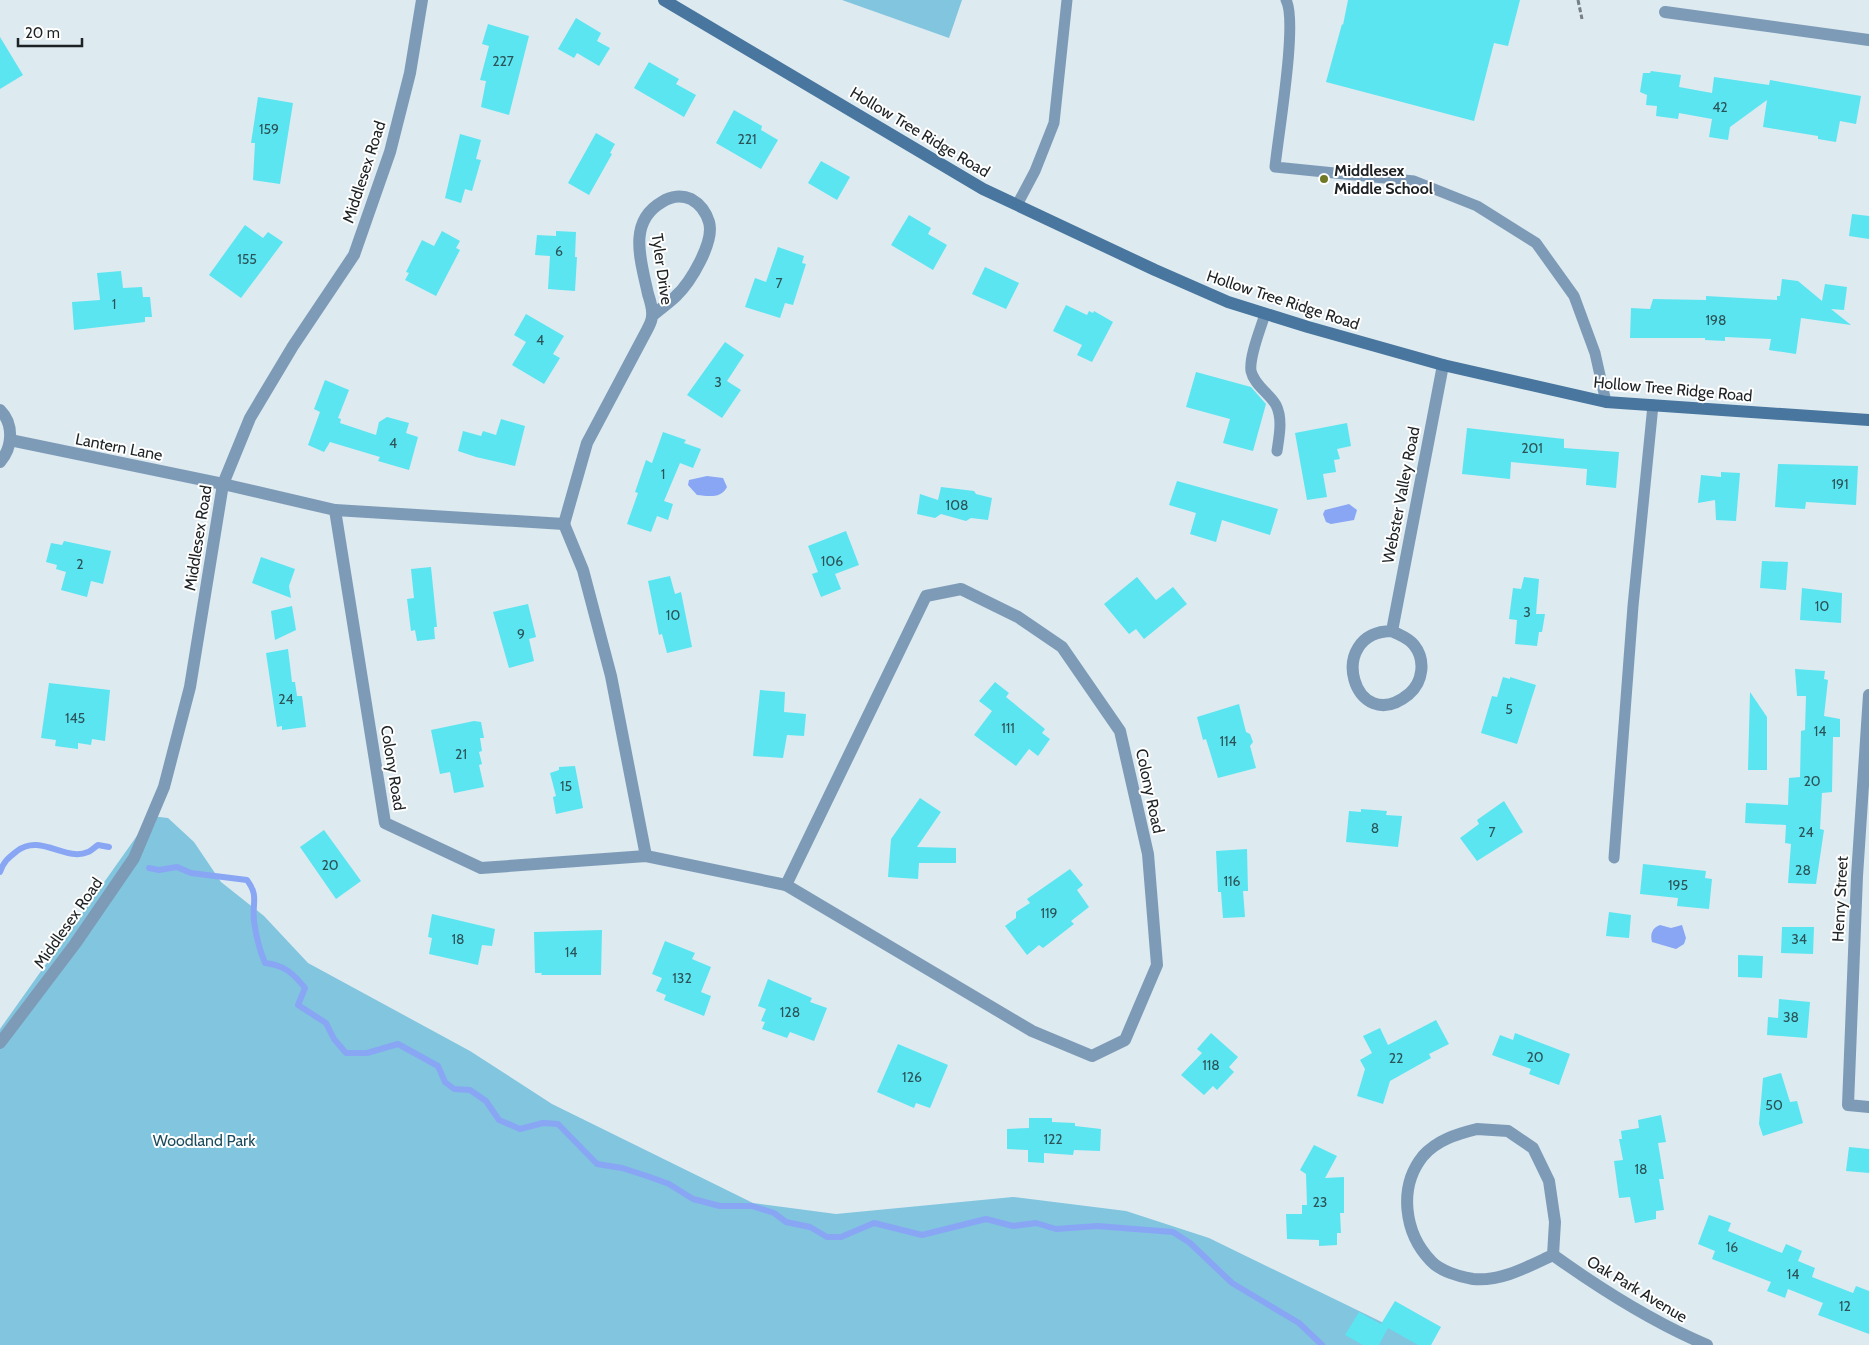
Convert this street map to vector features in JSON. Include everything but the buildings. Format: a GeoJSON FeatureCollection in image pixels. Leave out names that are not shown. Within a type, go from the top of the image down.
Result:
{"type":"FeatureCollection","features":[{"type":"Feature","properties":{"kind":"main road","name":"Hollow Tree Ridge Road"},"geometry":{"type":"LineString","coordinates":[[664,0],[983,189],[1155,270],[1228,302],[1442,365],[1606,402],[1869,420]]}},
{"type":"Feature","properties":{"kind":"street","name":"Middlesex Road"},"geometry":{"type":"LineString","coordinates":[[0,1043],[75,944],[134,858],[164,787],[190,687],[223,484],[250,418],[293,346],[354,255],[390,152],[410,72],[422,0]]}},
{"type":"Feature","properties":{"kind":"street"},"geometry":{"type":"LineString","coordinates":[[1665,12],[1869,40]]}},
{"type":"Feature","properties":{"kind":"street","name":"Tyler Drive"},"geometry":{"type":"LineString","coordinates":[[564,524],[587,443],[647,330],[652,316],[639,231],[643,218],[652,207],[666,199],[683,196],[694,201],[705,212],[710,225],[709,239],[692,276],[677,296],[652,316]]}},
{"type":"Feature","properties":{"kind":"street","name":"Webster Valley Road"},"geometry":{"type":"LineString","coordinates":[[1392,631],[1442,365]]}},
{"type":"Feature","properties":{"kind":"street"},"geometry":{"type":"LineString","coordinates":[[0,410],[10,427],[8,450],[0,462]]}},
{"type":"Feature","properties":{"kind":"street","name":"Lantern Lane"},"geometry":{"type":"LineString","coordinates":[[10,440],[223,484]]}},
{"type":"Feature","properties":{"kind":"street"},"geometry":{"type":"LineString","coordinates":[[223,484],[336,510],[564,524],[583,570],[611,676],[646,856]]}},
{"type":"Feature","properties":{"kind":"street","name":"Colony Road"},"geometry":{"type":"LineString","coordinates":[[336,510],[386,823],[481,868],[646,856],[786,885],[1032,1031],[1092,1056],[1124,1040],[1157,965],[1148,854],[1120,731],[1062,647],[1018,617],[961,589],[926,596],[786,885]]}},
{"type":"Feature","properties":{"kind":"street"},"geometry":{"type":"LineString","coordinates":[[1380,631],[1392,631],[1407,638],[1415,646],[1422,668],[1421,678],[1415,688],[1398,700],[1380,704],[1371,703],[1363,698],[1355,684],[1352,669],[1354,660],[1358,647],[1368,637],[1380,631]]}},
{"type":"Feature","properties":{"kind":"street","name":"Henry Street"},"geometry":{"type":"LineString","coordinates":[[1869,695],[1863,877],[1848,1105],[1869,1107]]}},
{"type":"Feature","properties":{"kind":"street"},"geometry":{"type":"LineString","coordinates":[[1477,1129],[1508,1131],[1533,1148],[1549,1181],[1555,1222],[1553,1255],[1510,1275],[1475,1279],[1454,1274],[1432,1262],[1414,1234],[1406,1207],[1410,1178],[1424,1155],[1449,1137],[1477,1129]]}},
{"type":"Feature","properties":{"kind":"street","name":"Oak Park Avenue"},"geometry":{"type":"LineString","coordinates":[[1553,1255],[1606,1293],[1673,1331],[1707,1345]]}},
{"type":"Feature","properties":{"kind":"lane"},"geometry":{"type":"LineString","coordinates":[[1017,206],[1035,171],[1054,123],[1068,0]]}},
{"type":"Feature","properties":{"kind":"lane"},"geometry":{"type":"LineString","coordinates":[[1286,0],[1290,8],[1288,49],[1275,167],[1414,181],[1477,206],[1536,243],[1574,296],[1595,353],[1606,402]]}},
{"type":"Feature","properties":{"kind":"lane"},"geometry":{"type":"LineString","coordinates":[[1265,314],[1251,370],[1255,380],[1275,403],[1279,412],[1280,432],[1277,451]]}},
{"type":"Feature","properties":{"kind":"lane"},"geometry":{"type":"LineString","coordinates":[[1614,858],[1633,606],[1649,463],[1653,405]]}},
{"type":"Feature","properties":{"kind":"path"},"geometry":{"type":"LineString","coordinates":[[1578,0],[1582,19]]}},
{"type":"Feature","properties":{"kind":"green space"},"geometry":{"type":"Polygon","coordinates":[[[842,0],[962,0],[949,38],[842,0]]]}},
{"type":"Feature","properties":{"kind":"green space","name":"Woodland Park"},"geometry":{"type":"Polygon","coordinates":[[[151,816],[168,818],[194,842],[221,882],[264,916],[308,963],[470,1051],[552,1104],[753,1203],[836,1214],[1013,1197],[1126,1211],[1209,1238],[1429,1345],[0,1345],[0,1029],[151,816]]]}},
{"type":"Feature","properties":{"kind":"water"},"geometry":{"type":"Polygon","coordinates":[[[707,476],[723,478],[727,487],[718,495],[697,495],[688,485],[689,480],[707,476]]]}},
{"type":"Feature","properties":{"kind":"water"},"geometry":{"type":"Polygon","coordinates":[[[1349,504],[1357,510],[1354,520],[1331,524],[1326,522],[1323,514],[1325,510],[1349,504]]]}},
{"type":"Feature","properties":{"kind":"water"},"geometry":{"type":"Polygon","coordinates":[[[1660,925],[1671,928],[1682,925],[1686,938],[1684,944],[1676,949],[1652,942],[1652,932],[1660,925]]]}},
{"type":"Feature","properties":{"kind":"waterway"},"geometry":{"type":"LineString","coordinates":[[0,872],[9,858],[26,846],[44,846],[71,854],[89,851],[98,845],[109,847]]}},
{"type":"Feature","properties":{"kind":"waterway"},"geometry":{"type":"LineString","coordinates":[[149,868],[159,870],[177,867],[191,873],[247,880],[253,890],[255,927],[259,948],[265,963],[283,968],[301,983],[305,988],[298,1005],[326,1023],[334,1039],[346,1053],[367,1053],[398,1044],[438,1066],[445,1082],[454,1089],[470,1090],[486,1101],[499,1120],[520,1129],[543,1123],[558,1124],[597,1164],[622,1168],[669,1184],[693,1199],[720,1206],[752,1206],[774,1213],[786,1222],[810,1227],[827,1237],[841,1237],[874,1223],[922,1235],[986,1219],[1013,1226],[1036,1223],[1056,1229],[1097,1226],[1173,1232],[1190,1243],[1232,1283],[1299,1323],[1322,1345]]}},
{"type":"Feature","properties":{"kind":"place","name":"Middlesex Middle School"},"geometry":{"type":"Point","coordinates":[1324,179]}}]}
